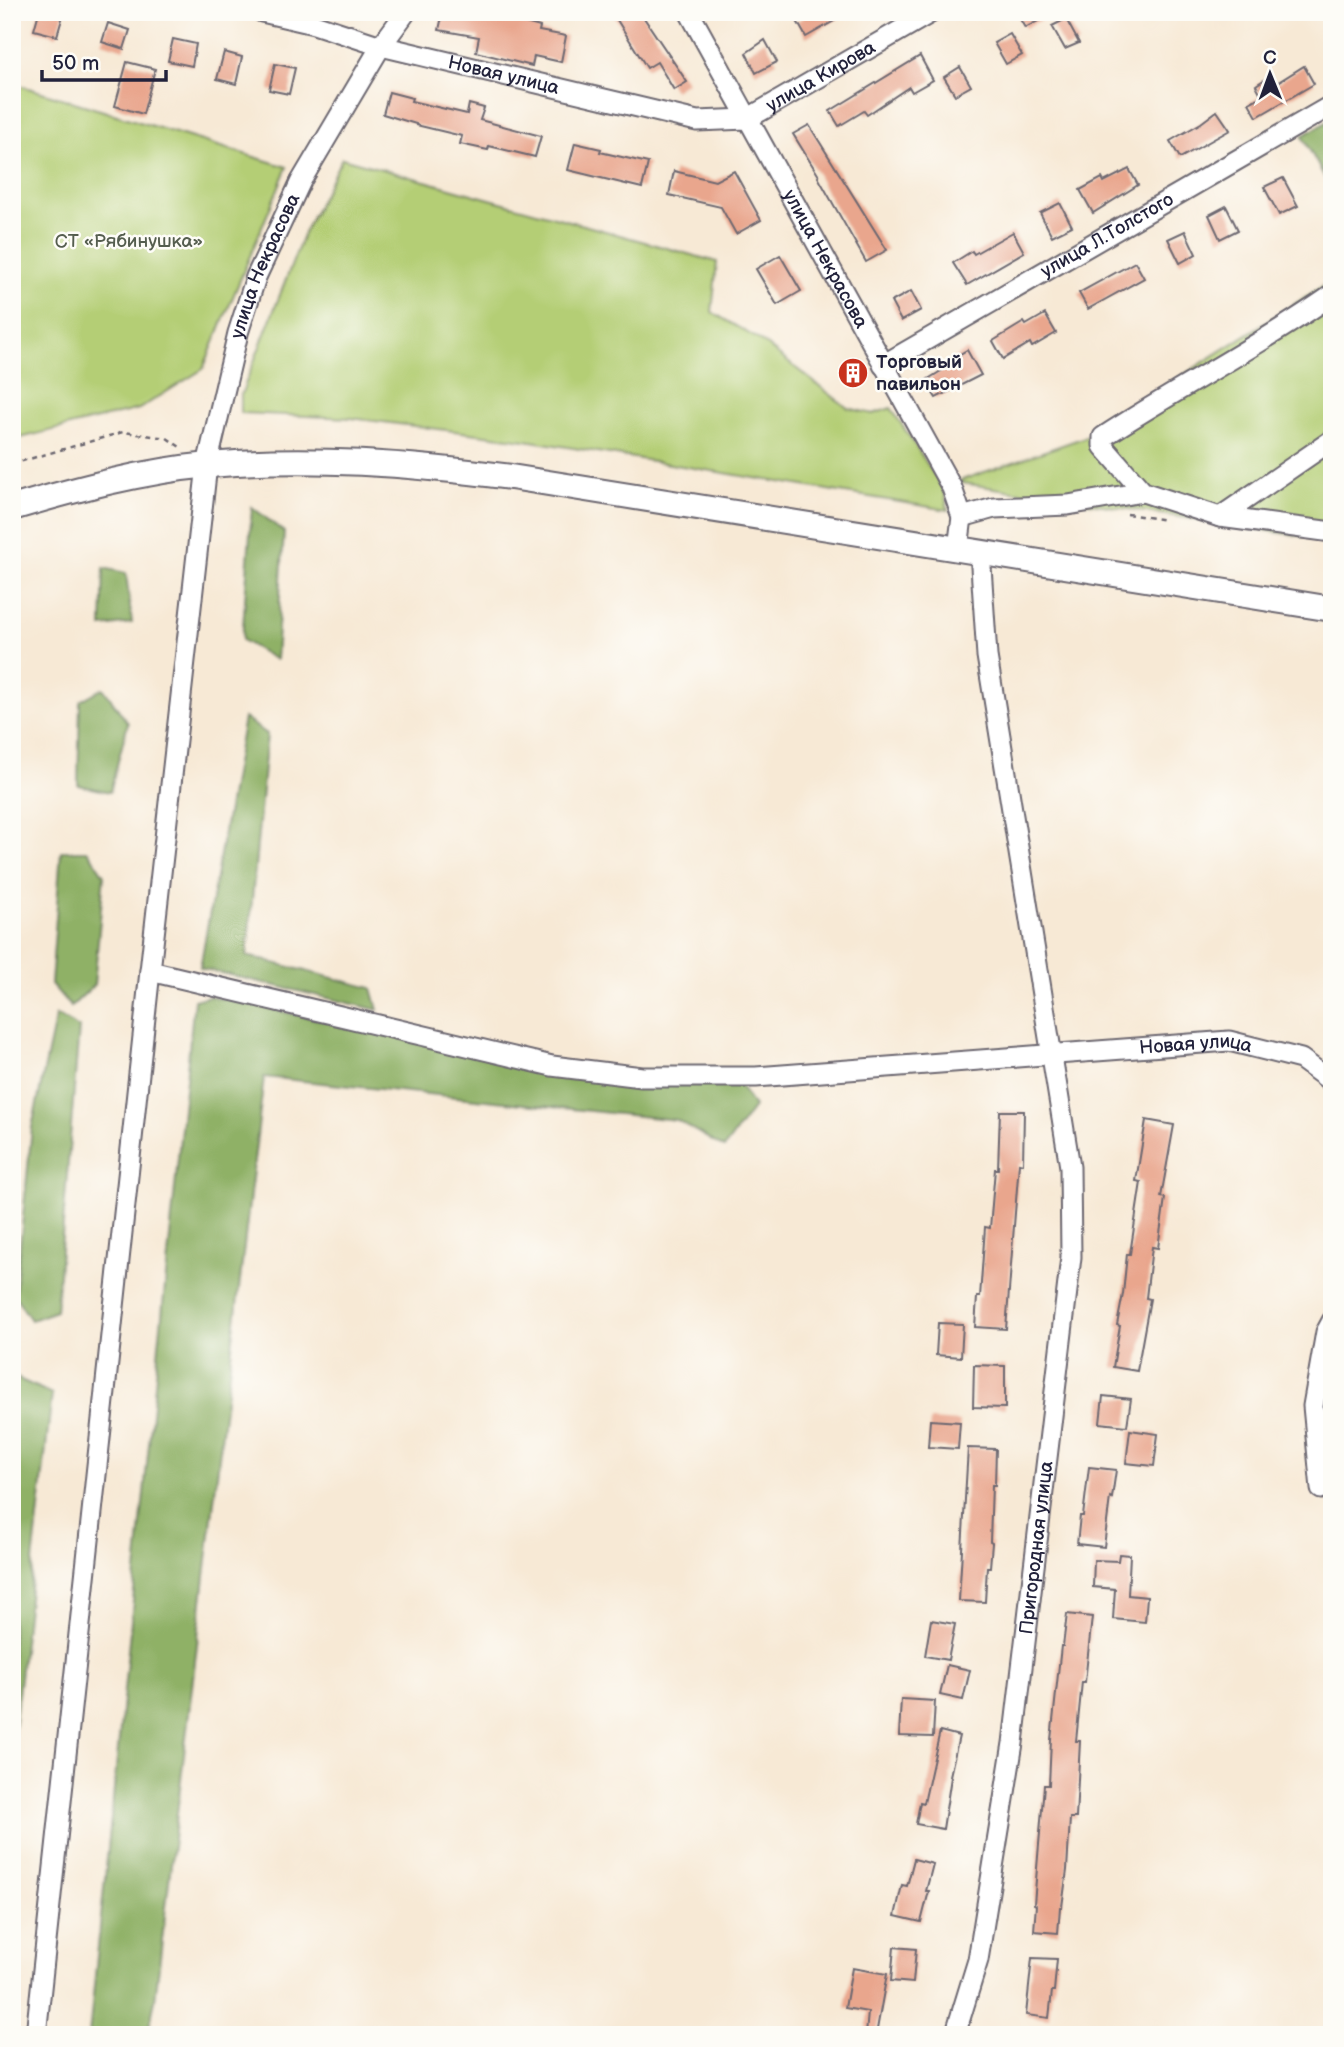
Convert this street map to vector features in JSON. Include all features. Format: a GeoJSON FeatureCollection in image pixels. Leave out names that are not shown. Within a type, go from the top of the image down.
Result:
{"type":"FeatureCollection","features":[{"type":"Feature","properties":{"kind":"main road"},"geometry":{"type":"LineString","coordinates":[[12,508],[74,490],[207,465],[329,460],[425,466],[1332,609]]}},
{"type":"Feature","properties":{"kind":"street","name":"Новая улица"},"geometry":{"type":"LineString","coordinates":[[262,12],[314,24],[381,46],[698,121],[747,119]]}},
{"type":"Feature","properties":{"kind":"street","name":"улица Некрасова"},"geometry":{"type":"LineString","coordinates":[[36,2035],[207,465],[238,333],[256,277],[301,181],[381,46],[406,12]]}},
{"type":"Feature","properties":{"kind":"street","name":"улица Некрасова"},"geometry":{"type":"LineString","coordinates":[[689,12],[952,488],[969,551]]}},
{"type":"Feature","properties":{"kind":"street","name":"улица Кирова"},"geometry":{"type":"LineString","coordinates":[[747,119],[932,12]]}},
{"type":"Feature","properties":{"kind":"street","name":"улица Л.Толстого"},"geometry":{"type":"LineString","coordinates":[[883,365],[1332,105]]}},
{"type":"Feature","properties":{"kind":"street"},"geometry":{"type":"LineString","coordinates":[[1143,492],[1103,446],[1103,437],[1299,318],[1332,295]]}},
{"type":"Feature","properties":{"kind":"street"},"geometry":{"type":"LineString","coordinates":[[1220,517],[1332,440]]}},
{"type":"Feature","properties":{"kind":"street"},"geometry":{"type":"LineString","coordinates":[[962,517],[994,508],[1068,505],[1143,492],[1220,517],[1332,532]]}},
{"type":"Feature","properties":{"kind":"street","name":"Пригородная улица"},"geometry":{"type":"LineString","coordinates":[[955,2035],[978,1960],[1013,1743],[1071,1257],[1070,1167],[969,551]]}},
{"type":"Feature","properties":{"kind":"street","name":"Новая улица"},"geometry":{"type":"LineString","coordinates":[[150,971],[552,1066],[642,1077],[756,1077],[1229,1041],[1301,1059],[1332,1082]]}},
{"type":"Feature","properties":{"kind":"street"},"geometry":{"type":"LineString","coordinates":[[1321,1489],[1312,1406],[1326,1332],[1332,1321]]}},
{"type":"Feature","properties":{"kind":"path"},"geometry":{"type":"LineString","coordinates":[[12,464],[123,432],[167,438],[207,465]]}},
{"type":"Feature","properties":{"kind":"green space","name":"СТ «Рябинушка»"},"geometry":{"type":"Polygon","coordinates":[[[12,83],[287,167],[203,369],[139,409],[12,440],[12,83]]]}},
{"type":"Feature","properties":{"kind":"green space"},"geometry":{"type":"Polygon","coordinates":[[[1332,119],[1332,191],[1302,136],[1332,119]]]}},
{"type":"Feature","properties":{"kind":"green space"},"geometry":{"type":"Polygon","coordinates":[[[342,158],[717,262],[712,312],[758,339],[848,408],[873,414],[891,408],[944,490],[948,510],[525,440],[351,418],[241,413],[241,395],[304,233],[342,158]]]}},
{"type":"Feature","properties":{"kind":"green space"},"geometry":{"type":"Polygon","coordinates":[[[1332,280],[1332,541],[956,482],[1088,436],[1332,280]]]}},
{"type":"Feature","properties":{"kind":"green space"},"geometry":{"type":"Polygon","coordinates":[[[252,507],[284,532],[276,660],[242,640],[252,507]]]}},
{"type":"Feature","properties":{"kind":"green space"},"geometry":{"type":"Polygon","coordinates":[[[104,568],[126,573],[132,623],[102,627],[104,568]]]}},
{"type":"Feature","properties":{"kind":"green space"},"geometry":{"type":"Polygon","coordinates":[[[103,688],[128,723],[110,792],[78,785],[80,701],[103,688]]]}},
{"type":"Feature","properties":{"kind":"green space"},"geometry":{"type":"Polygon","coordinates":[[[244,718],[267,734],[247,956],[372,988],[378,1010],[200,968],[244,718]]]}},
{"type":"Feature","properties":{"kind":"green space"},"geometry":{"type":"Polygon","coordinates":[[[61,851],[88,851],[104,875],[94,985],[71,1007],[51,984],[61,851]]]}},
{"type":"Feature","properties":{"kind":"green space"},"geometry":{"type":"Polygon","coordinates":[[[210,996],[593,1078],[740,1085],[754,1107],[724,1148],[677,1120],[264,1077],[155,2000],[147,2035],[89,2035],[194,1000],[210,996]]]}},
{"type":"Feature","properties":{"kind":"green space"},"geometry":{"type":"Polygon","coordinates":[[[56,1015],[79,1028],[56,1311],[31,1320],[15,1296],[32,1127],[56,1015]]]}},
{"type":"Feature","properties":{"kind":"green space"},"geometry":{"type":"Polygon","coordinates":[[[12,1376],[52,1394],[12,1749],[12,1376]]]}},
{"type":"Feature","properties":{"kind":"building"},"geometry":{"type":"Polygon","coordinates":[[[39,12],[64,12],[57,36],[34,30],[39,12]]]}},
{"type":"Feature","properties":{"kind":"building"},"geometry":{"type":"Polygon","coordinates":[[[443,12],[486,12],[540,27],[539,31],[566,36],[561,62],[534,56],[532,66],[476,52],[479,37],[439,30],[443,12]]]}},
{"type":"Feature","properties":{"kind":"building"},"geometry":{"type":"Polygon","coordinates":[[[612,12],[640,12],[687,82],[674,90],[657,62],[647,68],[612,12]]]}},
{"type":"Feature","properties":{"kind":"building"},"geometry":{"type":"Polygon","coordinates":[[[812,12],[850,12],[806,37],[797,21],[812,12]]]}},
{"type":"Feature","properties":{"kind":"building"},"geometry":{"type":"Polygon","coordinates":[[[1016,12],[1055,12],[1025,28],[1016,12]]]}},
{"type":"Feature","properties":{"kind":"building"},"geometry":{"type":"Polygon","coordinates":[[[1066,19],[1079,43],[1065,49],[1052,26],[1066,19]]]}},
{"type":"Feature","properties":{"kind":"building"},"geometry":{"type":"Polygon","coordinates":[[[108,23],[130,30],[124,49],[102,42],[108,23]]]}},
{"type":"Feature","properties":{"kind":"building"},"geometry":{"type":"Polygon","coordinates":[[[1010,34],[1022,55],[1006,64],[994,43],[1010,34]]]}},
{"type":"Feature","properties":{"kind":"building"},"geometry":{"type":"Polygon","coordinates":[[[173,39],[196,44],[192,66],[168,61],[173,39]]]}},
{"type":"Feature","properties":{"kind":"building"},"geometry":{"type":"Polygon","coordinates":[[[765,40],[777,62],[756,73],[746,53],[765,40]]]}},
{"type":"Feature","properties":{"kind":"building"},"geometry":{"type":"Polygon","coordinates":[[[224,52],[242,57],[236,84],[217,79],[224,52]]]}},
{"type":"Feature","properties":{"kind":"building"},"geometry":{"type":"Polygon","coordinates":[[[920,56],[933,80],[912,92],[909,87],[867,115],[864,111],[839,126],[830,111],[920,56]]]}},
{"type":"Feature","properties":{"kind":"building"},"geometry":{"type":"Polygon","coordinates":[[[127,62],[155,69],[143,114],[115,106],[127,62]]]}},
{"type":"Feature","properties":{"kind":"building"},"geometry":{"type":"Polygon","coordinates":[[[275,64],[295,68],[289,94],[269,90],[275,64]]]}},
{"type":"Feature","properties":{"kind":"building"},"geometry":{"type":"Polygon","coordinates":[[[1304,66],[1314,84],[1257,117],[1249,103],[1262,96],[1256,85],[1270,76],[1275,84],[1304,66]]]}},
{"type":"Feature","properties":{"kind":"building"},"geometry":{"type":"Polygon","coordinates":[[[960,67],[971,86],[955,95],[944,77],[960,67]]]}},
{"type":"Feature","properties":{"kind":"building"},"geometry":{"type":"Polygon","coordinates":[[[389,92],[412,98],[411,101],[467,114],[469,104],[484,108],[480,120],[541,136],[535,157],[489,146],[488,150],[460,144],[462,136],[383,114],[389,92]]]}},
{"type":"Feature","properties":{"kind":"building"},"geometry":{"type":"Polygon","coordinates":[[[1217,111],[1230,130],[1180,158],[1170,141],[1217,111]]]}},
{"type":"Feature","properties":{"kind":"building"},"geometry":{"type":"Polygon","coordinates":[[[809,125],[887,250],[866,262],[793,134],[809,125]]]}},
{"type":"Feature","properties":{"kind":"building"},"geometry":{"type":"Polygon","coordinates":[[[575,143],[648,163],[642,188],[568,170],[575,143]]]}},
{"type":"Feature","properties":{"kind":"building"},"geometry":{"type":"Polygon","coordinates":[[[1129,169],[1138,185],[1093,213],[1080,190],[1102,178],[1104,182],[1129,169]]]}},
{"type":"Feature","properties":{"kind":"building"},"geometry":{"type":"Polygon","coordinates":[[[674,171],[715,181],[734,171],[761,220],[736,234],[721,207],[669,195],[674,171]]]}},
{"type":"Feature","properties":{"kind":"building"},"geometry":{"type":"Polygon","coordinates":[[[1283,178],[1298,206],[1279,215],[1264,187],[1283,178]]]}},
{"type":"Feature","properties":{"kind":"building"},"geometry":{"type":"Polygon","coordinates":[[[1060,203],[1072,226],[1052,236],[1040,213],[1060,203]]]}},
{"type":"Feature","properties":{"kind":"building"},"geometry":{"type":"Polygon","coordinates":[[[1226,206],[1238,230],[1220,239],[1209,215],[1226,206]]]}},
{"type":"Feature","properties":{"kind":"building"},"geometry":{"type":"Polygon","coordinates":[[[1185,231],[1196,254],[1180,263],[1168,239],[1185,231]]]}},
{"type":"Feature","properties":{"kind":"building"},"geometry":{"type":"Polygon","coordinates":[[[1013,232],[1024,252],[967,285],[953,263],[1013,232]]]}},
{"type":"Feature","properties":{"kind":"building"},"geometry":{"type":"Polygon","coordinates":[[[780,255],[801,291],[777,305],[756,269],[780,255]]]}},
{"type":"Feature","properties":{"kind":"building"},"geometry":{"type":"Polygon","coordinates":[[[1135,262],[1144,278],[1088,309],[1079,293],[1135,262]]]}},
{"type":"Feature","properties":{"kind":"building"},"geometry":{"type":"Polygon","coordinates":[[[911,291],[921,310],[901,321],[891,302],[911,291]]]}},
{"type":"Feature","properties":{"kind":"building"},"geometry":{"type":"Polygon","coordinates":[[[1045,314],[1056,333],[1032,347],[1030,343],[1003,359],[993,341],[1024,322],[1026,325],[1045,314]]]}},
{"type":"Feature","properties":{"kind":"building"},"geometry":{"type":"Polygon","coordinates":[[[967,350],[981,375],[936,398],[925,381],[949,366],[947,362],[967,350]]]}},
{"type":"Feature","properties":{"kind":"building"},"geometry":{"type":"Polygon","coordinates":[[[1000,1111],[1024,1111],[1023,1164],[1019,1163],[1006,1329],[975,1327],[985,1227],[990,1228],[995,1169],[998,1169],[1000,1111]]]}},
{"type":"Feature","properties":{"kind":"building"},"geometry":{"type":"Polygon","coordinates":[[[1146,1120],[1174,1125],[1161,1197],[1165,1198],[1158,1248],[1152,1247],[1146,1298],[1150,1299],[1137,1371],[1113,1367],[1127,1254],[1130,1254],[1141,1182],[1136,1181],[1146,1120]]]}},
{"type":"Feature","properties":{"kind":"building"},"geometry":{"type":"Polygon","coordinates":[[[938,1323],[963,1324],[961,1357],[936,1355],[938,1323]]]}},
{"type":"Feature","properties":{"kind":"building"},"geometry":{"type":"Polygon","coordinates":[[[974,1365],[1005,1366],[1005,1408],[973,1407],[974,1365]]]}},
{"type":"Feature","properties":{"kind":"building"},"geometry":{"type":"Polygon","coordinates":[[[1103,1396],[1131,1399],[1127,1426],[1100,1423],[1103,1396]]]}},
{"type":"Feature","properties":{"kind":"building"},"geometry":{"type":"Polygon","coordinates":[[[930,1420],[960,1422],[958,1449],[928,1447],[930,1420]]]}},
{"type":"Feature","properties":{"kind":"building"},"geometry":{"type":"Polygon","coordinates":[[[1130,1430],[1158,1434],[1154,1466],[1126,1463],[1130,1430]]]}},
{"type":"Feature","properties":{"kind":"building"},"geometry":{"type":"Polygon","coordinates":[[[968,1448],[996,1449],[995,1485],[992,1485],[992,1543],[990,1567],[987,1567],[985,1602],[959,1601],[968,1448]]]}},
{"type":"Feature","properties":{"kind":"building"},"geometry":{"type":"Polygon","coordinates":[[[1089,1467],[1116,1470],[1104,1547],[1077,1544],[1089,1467]]]}},
{"type":"Feature","properties":{"kind":"building"},"geometry":{"type":"Polygon","coordinates":[[[1119,1554],[1130,1555],[1128,1595],[1147,1597],[1145,1622],[1113,1619],[1115,1589],[1093,1587],[1094,1560],[1118,1561],[1119,1554]]]}},
{"type":"Feature","properties":{"kind":"building"},"geometry":{"type":"Polygon","coordinates":[[[1067,1614],[1092,1617],[1076,1741],[1080,1741],[1076,1818],[1070,1818],[1067,1870],[1058,1933],[1034,1931],[1034,1904],[1044,1785],[1049,1785],[1051,1740],[1067,1614]]]}},
{"type":"Feature","properties":{"kind":"building"},"geometry":{"type":"Polygon","coordinates":[[[931,1620],[955,1624],[948,1660],[925,1656],[931,1620]]]}},
{"type":"Feature","properties":{"kind":"building"},"geometry":{"type":"Polygon","coordinates":[[[947,1665],[970,1670],[963,1700],[940,1695],[947,1665]]]}},
{"type":"Feature","properties":{"kind":"building"},"geometry":{"type":"Polygon","coordinates":[[[901,1699],[935,1701],[933,1737],[899,1736],[901,1699]]]}},
{"type":"Feature","properties":{"kind":"building"},"geometry":{"type":"Polygon","coordinates":[[[940,1731],[959,1736],[943,1829],[916,1824],[920,1802],[924,1803],[940,1731]]]}},
{"type":"Feature","properties":{"kind":"building"},"geometry":{"type":"Polygon","coordinates":[[[914,1859],[933,1864],[921,1922],[895,1916],[902,1885],[907,1886],[914,1859]]]}},
{"type":"Feature","properties":{"kind":"building"},"geometry":{"type":"Polygon","coordinates":[[[894,1947],[916,1949],[913,1983],[891,1981],[894,1947]]]}},
{"type":"Feature","properties":{"kind":"building"},"geometry":{"type":"Polygon","coordinates":[[[1032,1958],[1057,1959],[1049,2018],[1026,2015],[1032,1958]]]}},
{"type":"Feature","properties":{"kind":"building"},"geometry":{"type":"Polygon","coordinates":[[[852,1968],[887,1974],[876,2035],[866,2035],[868,2012],[845,2008],[852,1968]]]}},
{"type":"Feature","properties":{"kind":"place","name":"Торговый павильон"},"geometry":{"type":"Point","coordinates":[853,373]}}]}
